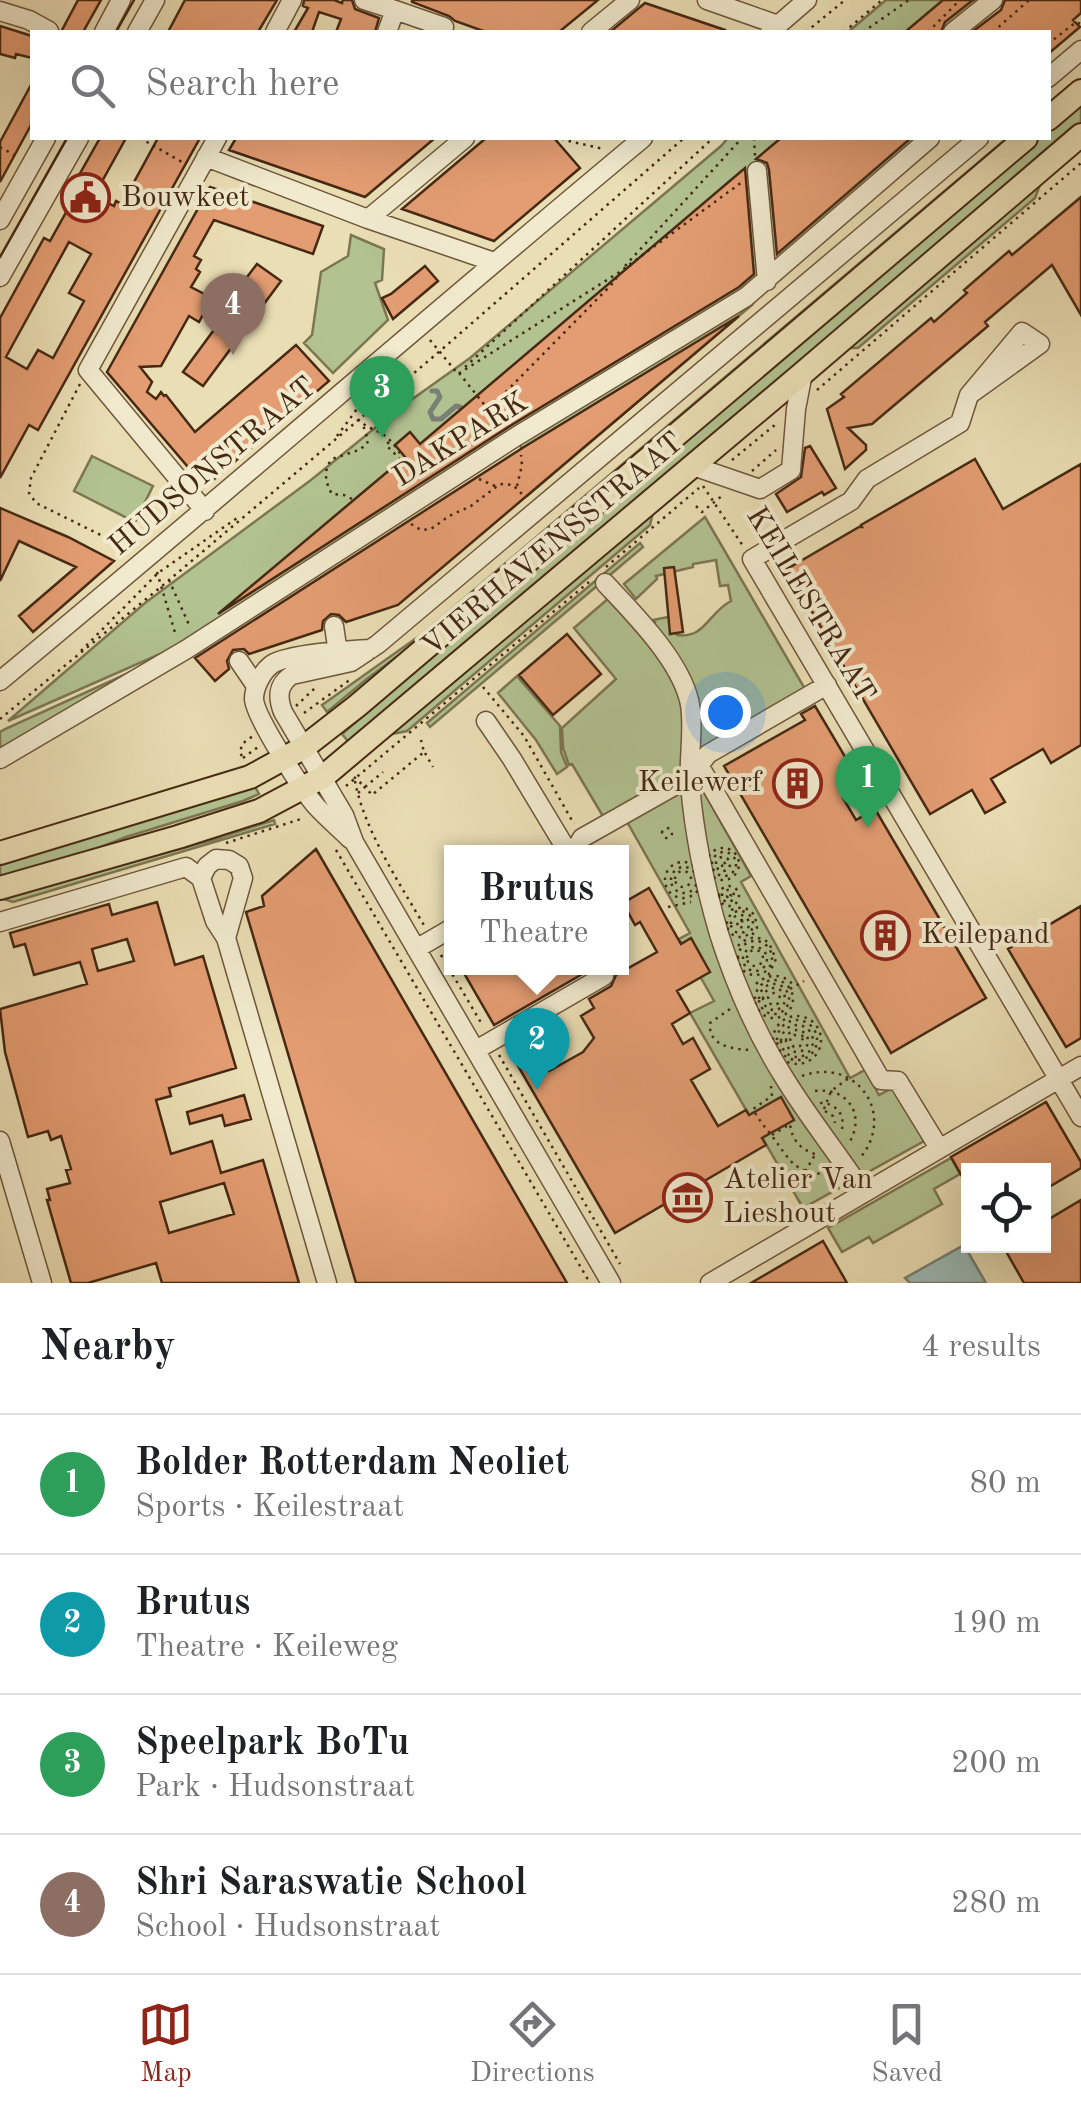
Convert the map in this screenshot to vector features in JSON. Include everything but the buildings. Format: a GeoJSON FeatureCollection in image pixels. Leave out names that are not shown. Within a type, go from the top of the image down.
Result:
{"type":"FeatureCollection","features":[{"type":"Feature","properties":{"kind":"main road"},"geometry":{"type":"LineString","coordinates":[[1051,116],[1081,91]]}},
{"type":"Feature","properties":{"kind":"main road","name":"VIERHAVENSSTRAAT"},"geometry":{"type":"LineString","coordinates":[[0,888],[210,826],[258,810],[313,784],[697,476],[803,374],[1081,136]]}},
{"type":"Feature","properties":{"kind":"main road","name":"VIERHAVENSSTRAAT"},"geometry":{"type":"LineString","coordinates":[[0,853],[250,777],[295,754],[1024,140]]}},
{"type":"Feature","properties":{"kind":"street"},"geometry":{"type":"LineString","coordinates":[[105,30],[121,0]]}},
{"type":"Feature","properties":{"kind":"street"},"geometry":{"type":"LineString","coordinates":[[138,30],[155,0]]}},
{"type":"Feature","properties":{"kind":"street"},"geometry":{"type":"LineString","coordinates":[[275,30],[292,0]]}},
{"type":"Feature","properties":{"kind":"street"},"geometry":{"type":"LineString","coordinates":[[364,0],[446,30]]}},
{"type":"Feature","properties":{"kind":"street"},"geometry":{"type":"LineString","coordinates":[[593,30],[630,0]]}},
{"type":"Feature","properties":{"kind":"street"},"geometry":{"type":"LineString","coordinates":[[715,1],[774,29],[807,0]]}},
{"type":"Feature","properties":{"kind":"street"},"geometry":{"type":"LineString","coordinates":[[956,30],[993,0]]}},
{"type":"Feature","properties":{"kind":"street"},"geometry":{"type":"LineString","coordinates":[[389,30],[395,10]]}},
{"type":"Feature","properties":{"kind":"street"},"geometry":{"type":"LineString","coordinates":[[0,11],[47,30]]}},
{"type":"Feature","properties":{"kind":"street"},"geometry":{"type":"LineString","coordinates":[[1051,75],[1081,50]]}},
{"type":"Feature","properties":{"kind":"street"},"geometry":{"type":"LineString","coordinates":[[0,220],[45,140]]}},
{"type":"Feature","properties":{"kind":"street"},"geometry":{"type":"LineString","coordinates":[[0,277],[78,140]]}},
{"type":"Feature","properties":{"kind":"street"},"geometry":{"type":"LineString","coordinates":[[205,510],[88,370],[216,140]]}},
{"type":"Feature","properties":{"kind":"street"},"geometry":{"type":"LineString","coordinates":[[368,218],[463,140]]}},
{"type":"Feature","properties":{"kind":"street","name":"HUDSONSTRAAT"},"geometry":{"type":"LineString","coordinates":[[0,682],[153,566],[205,510],[641,140]]}},
{"type":"Feature","properties":{"kind":"street","name":"DAKPARK"},"geometry":{"type":"LineString","coordinates":[[0,759],[187,649],[515,438],[746,297],[928,140]]}},
{"type":"Feature","properties":{"kind":"street","name":"VIERHAVENSSTRAAT"},"geometry":{"type":"LineString","coordinates":[[295,754],[279,699],[281,686],[292,675],[371,649],[458,579],[615,433],[977,140]]}},
{"type":"Feature","properties":{"kind":"street"},"geometry":{"type":"LineString","coordinates":[[202,164],[494,262]]}},
{"type":"Feature","properties":{"kind":"street"},"geometry":{"type":"LineString","coordinates":[[756,171],[768,281]]}},
{"type":"Feature","properties":{"kind":"street"},"geometry":{"type":"LineString","coordinates":[[697,476],[760,488],[791,470],[803,374]]}},
{"type":"Feature","properties":{"kind":"street"},"geometry":{"type":"LineString","coordinates":[[752,559],[850,501],[867,479],[960,423],[968,395]]}},
{"type":"Feature","properties":{"kind":"street","name":"KEILESTRAAT"},"geometry":{"type":"LineString","coordinates":[[752,559],[1081,1117]]}},
{"type":"Feature","properties":{"kind":"street"},"geometry":{"type":"LineString","coordinates":[[605,583],[662,650],[683,685],[691,716],[688,755],[695,771],[881,1080],[898,1081],[940,1148]]}},
{"type":"Feature","properties":{"kind":"street"},"geometry":{"type":"LineString","coordinates":[[334,626],[339,658]]}},
{"type":"Feature","properties":{"kind":"street","name":"VIERHAVENSSTRAAT"},"geometry":{"type":"LineString","coordinates":[[256,686],[274,662],[339,658]]}},
{"type":"Feature","properties":{"kind":"street"},"geometry":{"type":"LineString","coordinates":[[238,662],[256,686],[256,705],[271,736],[295,754],[313,784],[319,809],[354,842],[611,1283]]}},
{"type":"Feature","properties":{"kind":"street"},"geometry":{"type":"LineString","coordinates":[[579,845],[695,771],[708,754],[827,685]]}},
{"type":"Feature","properties":{"kind":"street"},"geometry":{"type":"LineString","coordinates":[[486,721],[572,845]]}},
{"type":"Feature","properties":{"kind":"street"},"geometry":{"type":"LineString","coordinates":[[695,771],[696,828],[729,901],[720,935],[745,999],[784,1077],[863,1192]]}},
{"type":"Feature","properties":{"kind":"street"},"geometry":{"type":"LineString","coordinates":[[201,878],[216,858],[239,866],[242,878],[226,938]]}},
{"type":"Feature","properties":{"kind":"street"},"geometry":{"type":"LineString","coordinates":[[0,922],[186,868],[201,878],[215,921],[226,938],[327,1283]]}},
{"type":"Feature","properties":{"kind":"street"},"geometry":{"type":"LineString","coordinates":[[0,906],[33,913]]}},
{"type":"Feature","properties":{"kind":"street"},"geometry":{"type":"LineString","coordinates":[[416,948],[444,932]]}},
{"type":"Feature","properties":{"kind":"street"},"geometry":{"type":"LineString","coordinates":[[476,1050],[604,976]]}},
{"type":"Feature","properties":{"kind":"street"},"geometry":{"type":"LineString","coordinates":[[710,1283],[1081,1066]]}},
{"type":"Feature","properties":{"kind":"street"},"geometry":{"type":"LineString","coordinates":[[0,1142],[42,1283]]}},
{"type":"Feature","properties":{"kind":"path"},"geometry":{"type":"LineString","coordinates":[[808,30],[845,0]]}},
{"type":"Feature","properties":{"kind":"path"},"geometry":{"type":"LineString","coordinates":[[846,30],[882,0]]}},
{"type":"Feature","properties":{"kind":"path"},"geometry":{"type":"LineString","coordinates":[[866,30],[910,0]]}},
{"type":"Feature","properties":{"kind":"path"},"geometry":{"type":"LineString","coordinates":[[930,30],[960,0]]}},
{"type":"Feature","properties":{"kind":"path"},"geometry":{"type":"LineString","coordinates":[[995,30],[1026,1]]}},
{"type":"Feature","properties":{"kind":"path"},"geometry":{"type":"LineString","coordinates":[[1051,42],[1078,23]]}},
{"type":"Feature","properties":{"kind":"path"},"geometry":{"type":"LineString","coordinates":[[145,140],[202,164]]}},
{"type":"Feature","properties":{"kind":"path"},"geometry":{"type":"LineString","coordinates":[[564,140],[604,148],[616,160]]}},
{"type":"Feature","properties":{"kind":"path"},"geometry":{"type":"LineString","coordinates":[[0,719],[358,420],[682,140]]}},
{"type":"Feature","properties":{"kind":"path"},"geometry":{"type":"LineString","coordinates":[[458,374],[712,140]]}},
{"type":"Feature","properties":{"kind":"path"},"geometry":{"type":"LineString","coordinates":[[488,410],[615,282],[618,273],[740,140]]}},
{"type":"Feature","properties":{"kind":"path"},"geometry":{"type":"LineString","coordinates":[[0,147],[31,164]]}},
{"type":"Feature","properties":{"kind":"path"},"geometry":{"type":"LineString","coordinates":[[458,374],[618,273],[756,171]]}},
{"type":"Feature","properties":{"kind":"path"},"geometry":{"type":"LineString","coordinates":[[430,340],[515,438],[522,460],[517,488]]}},
{"type":"Feature","properties":{"kind":"path"},"geometry":{"type":"LineString","coordinates":[[88,370],[30,478],[29,493],[36,503],[153,566],[178,641]]}},
{"type":"Feature","properties":{"kind":"path"},"geometry":{"type":"LineString","coordinates":[[358,420],[384,434],[390,441],[386,444],[410,473]]}},
{"type":"Feature","properties":{"kind":"path"},"geometry":{"type":"LineString","coordinates":[[352,499],[332,494],[326,469],[332,459],[367,444],[363,425]]}},
{"type":"Feature","properties":{"kind":"path"},"geometry":{"type":"LineString","coordinates":[[696,506],[702,512],[794,435]]}},
{"type":"Feature","properties":{"kind":"path","name":"KEILESTRAAT"},"geometry":{"type":"LineString","coordinates":[[697,476],[752,559]]}},
{"type":"Feature","properties":{"kind":"path"},"geometry":{"type":"LineString","coordinates":[[402,510],[413,526],[426,530],[471,506],[500,484],[510,484],[522,494]]}},
{"type":"Feature","properties":{"kind":"path"},"geometry":{"type":"LineString","coordinates":[[68,664],[153,566],[251,508]]}},
{"type":"Feature","properties":{"kind":"path"},"geometry":{"type":"LineString","coordinates":[[169,580],[192,631]]}},
{"type":"Feature","properties":{"kind":"path"},"geometry":{"type":"LineString","coordinates":[[483,687],[524,736],[573,845]]}},
{"type":"Feature","properties":{"kind":"path"},"geometry":{"type":"LineString","coordinates":[[421,740],[434,767]]}},
{"type":"Feature","properties":{"kind":"path"},"geometry":{"type":"LineString","coordinates":[[243,758],[252,752]]}},
{"type":"Feature","properties":{"kind":"path"},"geometry":{"type":"LineString","coordinates":[[354,778],[372,795],[424,752]]}},
{"type":"Feature","properties":{"kind":"path"},"geometry":{"type":"LineString","coordinates":[[357,794],[383,772]]}},
{"type":"Feature","properties":{"kind":"path"},"geometry":{"type":"LineString","coordinates":[[396,775],[400,781]]}},
{"type":"Feature","properties":{"kind":"path"},"geometry":{"type":"LineString","coordinates":[[296,821],[312,826]]}},
{"type":"Feature","properties":{"kind":"path"},"geometry":{"type":"LineString","coordinates":[[329,838],[590,1283]]}},
{"type":"Feature","properties":{"kind":"path"},"geometry":{"type":"LineString","coordinates":[[688,863],[698,871],[699,888],[688,892],[682,898],[674,895],[666,885],[667,872],[688,863]]}},
{"type":"Feature","properties":{"kind":"path"},"geometry":{"type":"LineString","coordinates":[[678,868],[688,892]]}},
{"type":"Feature","properties":{"kind":"path"},"geometry":{"type":"LineString","coordinates":[[678,868],[690,875],[688,892]]}},
{"type":"Feature","properties":{"kind":"path"},"geometry":{"type":"LineString","coordinates":[[729,901],[736,925],[746,940],[766,953]]}},
{"type":"Feature","properties":{"kind":"path"},"geometry":{"type":"LineString","coordinates":[[729,901],[748,922],[747,962],[765,979],[789,990]]}},
{"type":"Feature","properties":{"kind":"path"},"geometry":{"type":"LineString","coordinates":[[729,901],[728,928],[733,936],[760,942],[770,966],[760,995],[761,1006],[768,1013],[801,1026],[812,1045],[805,1056]]}},
{"type":"Feature","properties":{"kind":"path"},"geometry":{"type":"LineString","coordinates":[[668,906],[729,901],[746,908],[755,916],[757,928],[740,951],[740,966],[789,990]]}},
{"type":"Feature","properties":{"kind":"path"},"geometry":{"type":"LineString","coordinates":[[746,940],[760,938],[772,947],[776,960],[752,992],[754,1010],[764,1020],[773,1022],[785,1020],[802,1017],[816,1027],[820,1044],[817,1052],[791,1060],[779,1050],[778,1035],[785,1020],[789,1002],[787,978],[765,979]]}},
{"type":"Feature","properties":{"kind":"path"},"geometry":{"type":"LineString","coordinates":[[766,953],[762,962],[768,1000],[797,1034],[808,1034]]}},
{"type":"Feature","properties":{"kind":"path"},"geometry":{"type":"LineString","coordinates":[[789,990],[780,1001],[786,1046],[805,1056]]}},
{"type":"Feature","properties":{"kind":"path"},"geometry":{"type":"LineString","coordinates":[[745,999],[713,1020],[709,1026],[712,1037],[732,1048],[766,1047]]}},
{"type":"Feature","properties":{"kind":"path"},"geometry":{"type":"LineString","coordinates":[[805,1056],[803,1041],[808,1034]]}},
{"type":"Feature","properties":{"kind":"path"},"geometry":{"type":"LineString","coordinates":[[755,1114],[753,1109],[772,1096],[770,1087],[784,1077]]}},
{"type":"Feature","properties":{"kind":"path"},"geometry":{"type":"LineString","coordinates":[[770,1185],[808,1169],[823,1133],[829,1095],[849,1078]]}},
{"type":"Feature","properties":{"kind":"green space"},"geometry":{"type":"Polygon","coordinates":[[[886,0],[979,0],[945,30],[850,30],[886,0]]]}},
{"type":"Feature","properties":{"kind":"green space"},"geometry":{"type":"Polygon","coordinates":[[[1081,99],[1081,126],[351,745],[342,734],[1033,140],[1051,140],[1051,124],[1081,99]]]}},
{"type":"Feature","properties":{"kind":"green space"},"geometry":{"type":"Polygon","coordinates":[[[726,140],[925,140],[763,276],[176,647],[8,721],[145,603],[470,358],[726,140]]]}},
{"type":"Feature","properties":{"kind":"green space"},"geometry":{"type":"Polygon","coordinates":[[[1005,140],[1011,140],[425,636],[327,712],[322,705],[422,634],[1005,140]]]}},
{"type":"Feature","properties":{"kind":"green space"},"geometry":{"type":"Polygon","coordinates":[[[1042,179],[1035,198],[858,348],[843,348],[1042,179]]]}},
{"type":"Feature","properties":{"kind":"green space"},"geometry":{"type":"Polygon","coordinates":[[[351,235],[384,249],[382,280],[375,283],[388,320],[333,373],[304,343],[312,335],[321,272],[348,256],[351,235]]]}},
{"type":"Feature","properties":{"kind":"green space"},"geometry":{"type":"Polygon","coordinates":[[[753,304],[528,495],[520,440],[753,304]]]}},
{"type":"Feature","properties":{"kind":"green space"},"geometry":{"type":"Polygon","coordinates":[[[92,456],[153,486],[135,522],[74,491],[92,456]]]}},
{"type":"Feature","properties":{"kind":"green space"},"geometry":{"type":"Polygon","coordinates":[[[654,508],[650,525],[407,731],[387,735],[654,508]]]}},
{"type":"Feature","properties":{"kind":"green space"},"geometry":{"type":"Polygon","coordinates":[[[705,517],[805,689],[693,753],[695,717],[649,628],[653,620],[673,616],[677,635],[694,633],[731,601],[728,585],[720,586],[716,560],[656,576],[636,599],[624,584],[705,517]]]}},
{"type":"Feature","properties":{"kind":"green space"},"geometry":{"type":"Polygon","coordinates":[[[640,543],[643,547],[430,727],[427,723],[640,543]]]}},
{"type":"Feature","properties":{"kind":"green space"},"geometry":{"type":"Polygon","coordinates":[[[609,598],[652,643],[685,698],[686,775],[604,818],[572,764],[569,765],[562,728],[616,679],[574,628],[609,598]]]}},
{"type":"Feature","properties":{"kind":"green space"},"geometry":{"type":"Polygon","coordinates":[[[177,651],[0,758],[0,732],[177,651]]]}},
{"type":"Feature","properties":{"kind":"green space"},"geometry":{"type":"Polygon","coordinates":[[[517,676],[560,726],[561,752],[567,767],[557,774],[536,740],[498,693],[517,676]]]}},
{"type":"Feature","properties":{"kind":"green space"},"geometry":{"type":"Polygon","coordinates":[[[697,780],[751,876],[741,882],[850,1078],[865,1070],[879,1095],[896,1086],[926,1140],[803,1208],[690,1013],[714,1001],[679,939],[690,933],[626,820],[697,780]]]}},
{"type":"Feature","properties":{"kind":"green space"},"geometry":{"type":"Polygon","coordinates":[[[253,783],[259,794],[243,801],[0,880],[0,859],[253,783]]]}},
{"type":"Feature","properties":{"kind":"green space"},"geometry":{"type":"Polygon","coordinates":[[[274,820],[275,824],[13,902],[0,898],[212,840],[274,820]]]}},
{"type":"Feature","properties":{"kind":"green space"},"geometry":{"type":"Polygon","coordinates":[[[951,1158],[960,1174],[934,1189],[942,1204],[873,1243],[869,1237],[842,1252],[828,1228],[951,1158]]]}},
{"type":"Feature","properties":{"kind":"water"},"geometry":{"type":"Polygon","coordinates":[[[961,1247],[961,1253],[969,1253],[986,1283],[910,1283],[905,1278],[961,1247]]]}},
{"type":"Feature","properties":{"kind":"waterway"},"geometry":{"type":"LineString","coordinates":[[432,391],[440,397],[430,412],[433,419],[441,419],[460,407]]}},
{"type":"Feature","properties":{"kind":"tram line"},"geometry":{"type":"LineString","coordinates":[[117,30],[134,0]]}},
{"type":"Feature","properties":{"kind":"tram line"},"geometry":{"type":"LineString","coordinates":[[0,257],[66,140]]}},
{"type":"Feature","properties":{"kind":"place","name":"Bouwkeet"},"geometry":{"type":"Point","coordinates":[86,198]}},
{"type":"Feature","properties":{"kind":"place","name":"Shri Saraswatie School"},"geometry":{"type":"Point","coordinates":[233,355]}},
{"type":"Feature","properties":{"kind":"place","name":"Speelpark BoTu"},"geometry":{"type":"Point","coordinates":[382,438]}},
{"type":"Feature","properties":{"kind":"place","name":"Keilewerf"},"geometry":{"type":"Point","coordinates":[797,783]}},
{"type":"Feature","properties":{"kind":"place","name":"Bolder Rotterdam Neoliet"},"geometry":{"type":"Point","coordinates":[868,828]}},
{"type":"Feature","properties":{"kind":"place","name":"Keilepand"},"geometry":{"type":"Point","coordinates":[886,935]}},
{"type":"Feature","properties":{"kind":"place","name":"Brutus"},"geometry":{"type":"Point","coordinates":[537,1090]}},
{"type":"Feature","properties":{"kind":"place","name":"Atelier Van Lieshout"},"geometry":{"type":"Point","coordinates":[688,1197]}}]}
